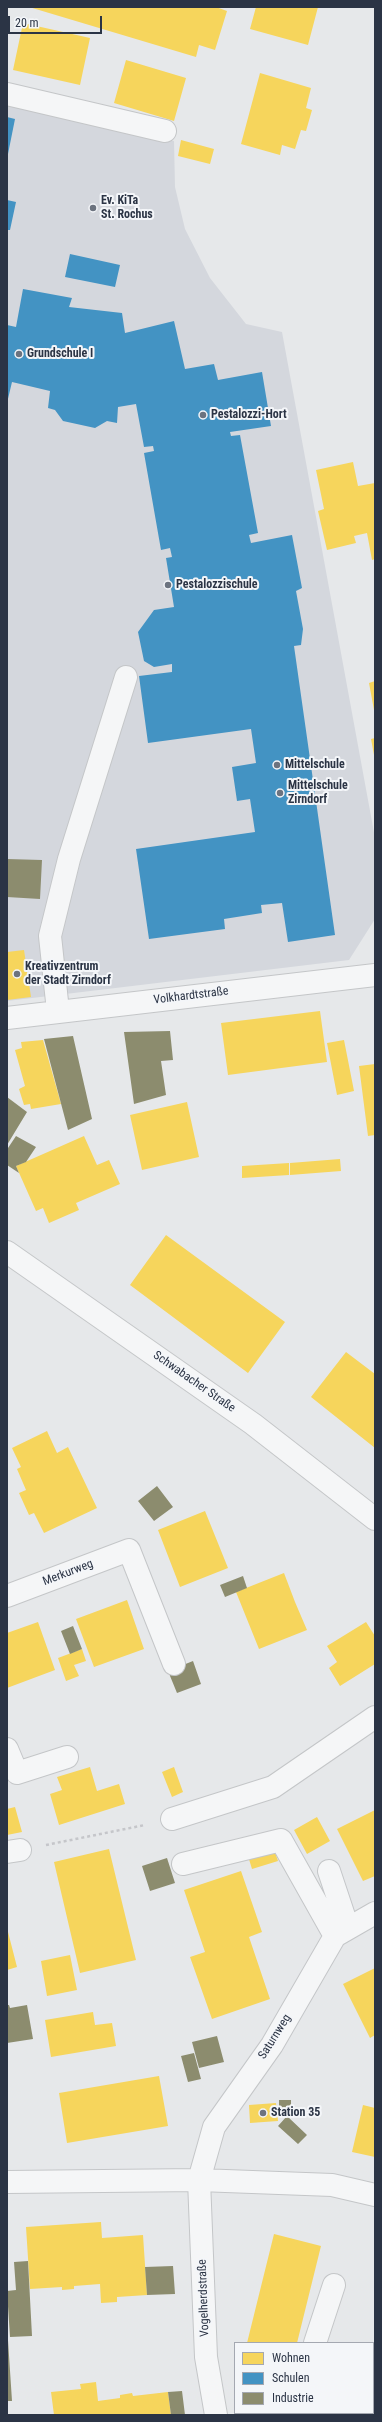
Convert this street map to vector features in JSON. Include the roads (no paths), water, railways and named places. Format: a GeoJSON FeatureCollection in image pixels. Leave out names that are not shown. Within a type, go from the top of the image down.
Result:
{"type":"FeatureCollection","features":[{"type":"Feature","properties":{"kind":"street"},"geometry":{"type":"LineString","coordinates":[[7,94],[165,131]]}},
{"type":"Feature","properties":{"kind":"street"},"geometry":{"type":"LineString","coordinates":[[58,1011],[50,936],[69,859],[126,677]]}},
{"type":"Feature","properties":{"kind":"street","name":"Volkhardtstraße"},"geometry":{"type":"LineString","coordinates":[[7,1018],[375,975]]}},
{"type":"Feature","properties":{"kind":"street","name":"Schwabacher Straße"},"geometry":{"type":"LineString","coordinates":[[7,1252],[253,1424],[375,1519]]}},
{"type":"Feature","properties":{"kind":"street","name":"Merkurweg"},"geometry":{"type":"LineString","coordinates":[[7,1596],[129,1550],[174,1664]]}},
{"type":"Feature","properties":{"kind":"street"},"geometry":{"type":"LineString","coordinates":[[172,1819],[273,1787],[375,1717]]}},
{"type":"Feature","properties":{"kind":"street"},"geometry":{"type":"LineString","coordinates":[[7,1749],[17,1773],[67,1757]]}},
{"type":"Feature","properties":{"kind":"street"},"geometry":{"type":"LineString","coordinates":[[183,1864],[281,1840],[342,1932]]}},
{"type":"Feature","properties":{"kind":"street"},"geometry":{"type":"LineString","coordinates":[[329,1871],[342,1932]]}},
{"type":"Feature","properties":{"kind":"street"},"geometry":{"type":"LineString","coordinates":[[342,1932],[375,1913]]}},
{"type":"Feature","properties":{"kind":"street","name":"Saturnweg"},"geometry":{"type":"LineString","coordinates":[[200,2180],[214,2128],[272,2045],[342,1932]]}},
{"type":"Feature","properties":{"kind":"street"},"geometry":{"type":"LineString","coordinates":[[7,2182],[200,2180],[332,2185],[375,2195]]}},
{"type":"Feature","properties":{"kind":"street","name":"Vogelherdstraße"},"geometry":{"type":"LineString","coordinates":[[200,2180],[206,2357],[216,2415]]}},
{"type":"Feature","properties":{"kind":"street"},"geometry":{"type":"LineString","coordinates":[[315,2342],[334,2285]]}},
{"type":"Feature","properties":{"kind":"place","name":"Ev. KiTa St. Rochus"},"geometry":{"type":"Point","coordinates":[93,208]}},
{"type":"Feature","properties":{"kind":"place","name":"Grundschule I"},"geometry":{"type":"Point","coordinates":[19,354]}},
{"type":"Feature","properties":{"kind":"place","name":"Pestalozzi-Hort"},"geometry":{"type":"Point","coordinates":[203,415]}},
{"type":"Feature","properties":{"kind":"place","name":"Pestalozzischule"},"geometry":{"type":"Point","coordinates":[168,585]}},
{"type":"Feature","properties":{"kind":"place","name":"Mittelschule"},"geometry":{"type":"Point","coordinates":[277,765]}},
{"type":"Feature","properties":{"kind":"place","name":"Mittelschule Zirndorf"},"geometry":{"type":"Point","coordinates":[280,793]}},
{"type":"Feature","properties":{"kind":"place","name":"Kreativzentrum der Stadt Zirndorf"},"geometry":{"type":"Point","coordinates":[17,974]}},
{"type":"Feature","properties":{"kind":"place","name":"Station 35"},"geometry":{"type":"Point","coordinates":[263,2113]}}]}
